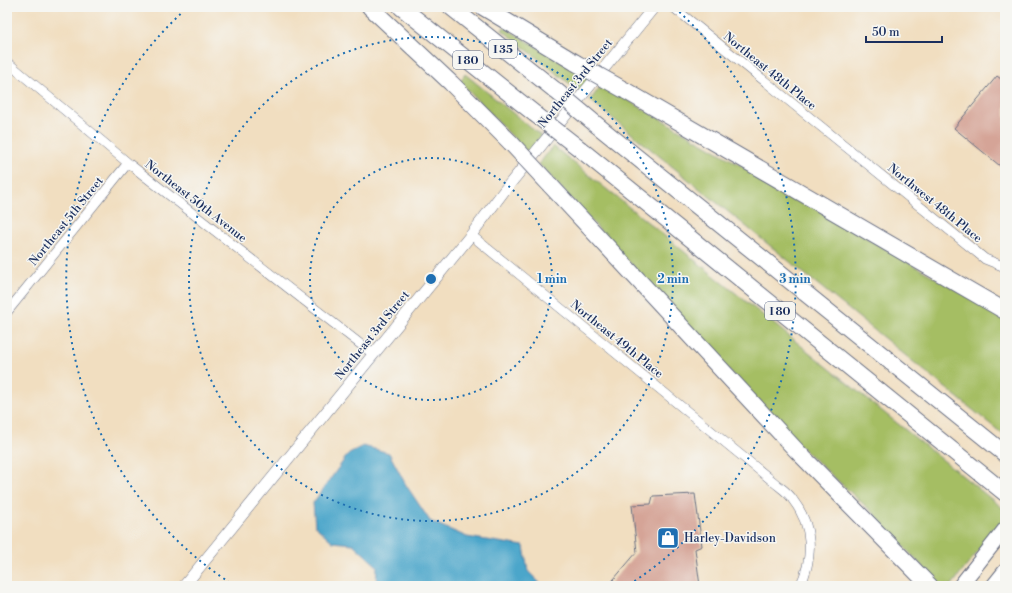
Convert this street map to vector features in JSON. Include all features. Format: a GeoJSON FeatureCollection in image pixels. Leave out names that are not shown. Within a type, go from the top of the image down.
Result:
{"type":"FeatureCollection","features":[{"type":"Feature","properties":{"kind":"highway"},"geometry":{"type":"LineString","coordinates":[[370,7],[451,83],[511,143],[797,451],[930,586]]}},
{"type":"Feature","properties":{"kind":"highway","name":"I 80"},"geometry":{"type":"LineString","coordinates":[[401,7],[580,149],[1005,492]]}},
{"type":"Feature","properties":{"kind":"highway","name":"I 35"},"geometry":{"type":"LineString","coordinates":[[451,7],[554,90]]}},
{"type":"Feature","properties":{"kind":"highway"},"geometry":{"type":"LineString","coordinates":[[483,7],[576,63],[1005,311]]}},
{"type":"Feature","properties":{"kind":"highway","name":"I 80"},"geometry":{"type":"LineString","coordinates":[[554,90],[1002,451]]}},
{"type":"Feature","properties":{"kind":"main road"},"geometry":{"type":"LineString","coordinates":[[960,586],[1005,529]]}},
{"type":"Feature","properties":{"kind":"main road"},"geometry":{"type":"LineString","coordinates":[[993,586],[1005,571]]}},
{"type":"Feature","properties":{"kind":"street","name":"Northeast 3rd Street"},"geometry":{"type":"LineString","coordinates":[[184,586],[471,235],[654,7]]}},
{"type":"Feature","properties":{"kind":"street","name":"Northeast 48th Place"},"geometry":{"type":"LineString","coordinates":[[673,7],[853,153]]}},
{"type":"Feature","properties":{"kind":"street","name":"Northeast 50th Avenue"},"geometry":{"type":"LineString","coordinates":[[7,62],[128,163],[373,354]]}},
{"type":"Feature","properties":{"kind":"street","name":"Northwest 48th Place"},"geometry":{"type":"LineString","coordinates":[[853,153],[985,259],[1005,267]]}},
{"type":"Feature","properties":{"kind":"street","name":"Northeast 5th Street"},"geometry":{"type":"LineString","coordinates":[[7,312],[128,163]]}},
{"type":"Feature","properties":{"kind":"street","name":"Northeast 49th Place"},"geometry":{"type":"LineString","coordinates":[[471,235],[711,430],[793,499],[809,533],[810,548],[806,574],[800,586]]}},
{"type":"Feature","properties":{"kind":"green space"},"geometry":{"type":"Polygon","coordinates":[[[504,27],[590,79],[580,92],[502,30],[504,27]]]}},
{"type":"Feature","properties":{"kind":"green space"},"geometry":{"type":"Polygon","coordinates":[[[465,74],[541,136],[528,153],[460,82],[465,74]]]}},
{"type":"Feature","properties":{"kind":"green space"},"geometry":{"type":"Polygon","coordinates":[[[602,85],[1005,318],[1005,436],[590,100],[602,85]]]}},
{"type":"Feature","properties":{"kind":"green space"},"geometry":{"type":"Polygon","coordinates":[[[553,146],[1005,510],[1005,517],[951,586],[940,586],[872,512],[791,438],[539,164],[553,146]]]}},
{"type":"Feature","properties":{"kind":"water"},"geometry":{"type":"Polygon","coordinates":[[[363,446],[389,453],[406,485],[430,521],[467,537],[524,546],[528,571],[543,586],[376,586],[377,566],[353,544],[333,542],[315,526],[313,503],[349,453],[363,446]]]}},
{"type":"Feature","properties":{"kind":"building"},"geometry":{"type":"Polygon","coordinates":[[[997,76],[1005,82],[1005,170],[954,128],[997,76]]]}},
{"type":"Feature","properties":{"kind":"building","name":"Harley-Davidson"},"geometry":{"type":"Polygon","coordinates":[[[695,494],[702,546],[695,549],[700,586],[608,586],[637,552],[632,505],[651,504],[653,496],[695,494]]]}},
{"type":"Feature","properties":{"kind":"place","name":"Harley-Davidson"},"geometry":{"type":"Point","coordinates":[668,538]}}]}
